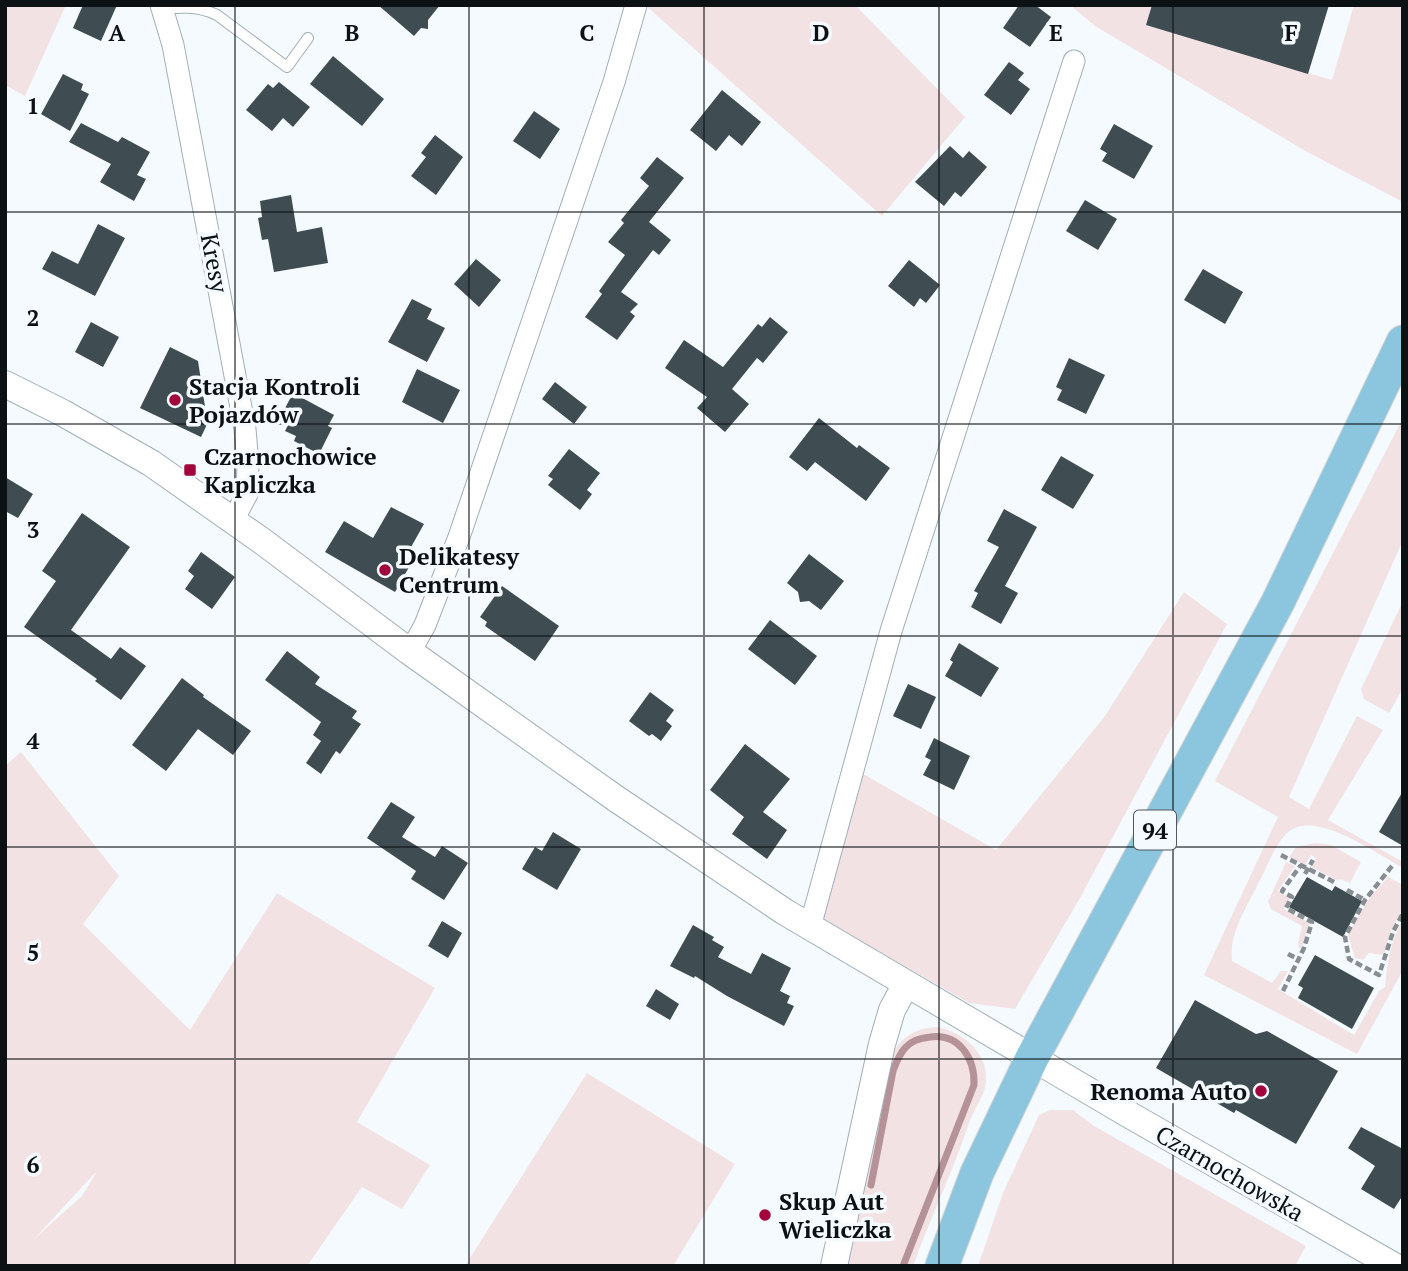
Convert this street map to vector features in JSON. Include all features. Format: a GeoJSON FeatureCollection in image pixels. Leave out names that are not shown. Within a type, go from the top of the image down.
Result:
{"type":"FeatureCollection","features":[{"type":"Feature","properties":{"kind":"main road","name":"94"},"geometry":{"type":"LineString","coordinates":[[942,1266],[977,1173],[1032,1058],[1278,602],[1403,342]]}},
{"type":"Feature","properties":{"kind":"street"},"geometry":{"type":"LineString","coordinates":[[410,652],[425,625],[460,537],[611,91],[636,5]]}},
{"type":"Feature","properties":{"kind":"street","name":"Kresy"},"geometry":{"type":"LineString","coordinates":[[162,7],[173,46],[244,429],[248,465],[247,494],[233,520]]}},
{"type":"Feature","properties":{"kind":"street"},"geometry":{"type":"LineString","coordinates":[[810,927],[891,631],[1074,61]]}},
{"type":"Feature","properties":{"kind":"street","name":"Czarnochowska"},"geometry":{"type":"LineString","coordinates":[[5,384],[131,451],[233,520],[410,652],[637,814],[810,927],[1394,1266]]}},
{"type":"Feature","properties":{"kind":"street"},"geometry":{"type":"LineString","coordinates":[[834,1266],[882,1044],[892,1010],[906,984]]}},
{"type":"Feature","properties":{"kind":"lane"},"geometry":{"type":"LineString","coordinates":[[162,7],[195,7],[207,10],[287,67],[308,38]]}},
{"type":"Feature","properties":{"kind":"path"},"geometry":{"type":"LineString","coordinates":[[1281,855],[1301,865],[1306,871],[1336,883]]}},
{"type":"Feature","properties":{"kind":"path"},"geometry":{"type":"LineString","coordinates":[[1306,871],[1313,860]]}},
{"type":"Feature","properties":{"kind":"path"},"geometry":{"type":"LineString","coordinates":[[1283,991],[1312,922],[1286,908],[1292,897],[1282,891],[1301,865]]}},
{"type":"Feature","properties":{"kind":"path"},"geometry":{"type":"LineString","coordinates":[[1392,866],[1365,900],[1345,937],[1349,959],[1379,975],[1393,932],[1403,913]]}},
{"type":"Feature","properties":{"kind":"path"},"geometry":{"type":"LineString","coordinates":[[1347,890],[1365,900]]}},
{"type":"Feature","properties":{"kind":"path"},"geometry":{"type":"LineString","coordinates":[[1288,954],[1298,960]]}},
{"type":"Feature","properties":{"kind":"shaded area"},"geometry":{"type":"Polygon","coordinates":[[[5,5],[66,5],[25,96],[5,85],[5,5]]]}},
{"type":"Feature","properties":{"kind":"shaded area"},"geometry":{"type":"Polygon","coordinates":[[[645,5],[855,5],[965,117],[882,216],[645,5]]]}},
{"type":"Feature","properties":{"kind":"shaded area"},"geometry":{"type":"Polygon","coordinates":[[[1070,5],[1152,5],[1146,25],[1332,80],[1354,5],[1403,5],[1403,202],[1307,152],[1095,26],[1070,5]]]}},
{"type":"Feature","properties":{"kind":"shaded area"},"geometry":{"type":"Polygon","coordinates":[[[1403,418],[1403,540],[1289,797],[1309,809],[1357,716],[1383,730],[1328,820],[1403,862],[1403,868],[1344,835],[1312,826],[1297,827],[1286,834],[1273,852],[1239,922],[1232,951],[1232,961],[1272,983],[1281,971],[1288,971],[1278,989],[1354,1035],[1379,991],[1385,987],[1390,952],[1403,919],[1403,970],[1357,1054],[1204,975],[1278,817],[1215,781],[1403,418]]]}},
{"type":"Feature","properties":{"kind":"shaded area"},"geometry":{"type":"Polygon","coordinates":[[[1184,592],[1227,624],[1080,898],[1015,1009],[969,1003],[820,917],[858,771],[996,850],[1105,716],[1184,592]]]}},
{"type":"Feature","properties":{"kind":"shaded area"},"geometry":{"type":"Polygon","coordinates":[[[1403,601],[1403,688],[1389,713],[1364,699],[1361,689],[1403,601]]]}},
{"type":"Feature","properties":{"kind":"shaded area"},"geometry":{"type":"Polygon","coordinates":[[[21,752],[119,876],[83,924],[190,1030],[277,893],[435,988],[357,1122],[430,1165],[402,1209],[362,1187],[307,1266],[5,1266],[5,766],[21,752]],[[96,1173],[34,1239],[82,1196],[96,1173]]]}},
{"type":"Feature","properties":{"kind":"shaded area"},"geometry":{"type":"Polygon","coordinates":[[[1315,843],[1331,845],[1361,862],[1350,883],[1339,879],[1338,881],[1312,867],[1316,858],[1311,855],[1305,865],[1289,857],[1296,847],[1315,843]]]}},
{"type":"Feature","properties":{"kind":"shaded area"},"geometry":{"type":"Polygon","coordinates":[[[1286,862],[1295,866],[1278,891],[1290,898],[1284,909],[1309,923],[1302,948],[1299,948],[1298,944],[1302,926],[1271,909],[1268,902],[1286,862]]]}},
{"type":"Feature","properties":{"kind":"shaded area"},"geometry":{"type":"Polygon","coordinates":[[[1388,877],[1403,885],[1403,908],[1390,933],[1384,955],[1369,953],[1363,960],[1355,958],[1348,935],[1369,899],[1388,877]]]}},
{"type":"Feature","properties":{"kind":"shaded area"},"geometry":{"type":"Polygon","coordinates":[[[936,1027],[964,1038],[978,1052],[985,1071],[983,1093],[913,1266],[848,1266],[893,1053],[911,1034],[936,1027]]]}},
{"type":"Feature","properties":{"kind":"shaded area"},"geometry":{"type":"Polygon","coordinates":[[[587,1073],[735,1164],[673,1266],[465,1266],[587,1073]]]}},
{"type":"Feature","properties":{"kind":"shaded area"},"geometry":{"type":"Polygon","coordinates":[[[1050,1110],[1073,1110],[1094,1126],[1306,1246],[1295,1266],[978,1266],[1003,1193],[1039,1115],[1050,1110]]]}},
{"type":"Feature","properties":{"kind":"building"},"geometry":{"type":"Polygon","coordinates":[[[83,5],[117,5],[101,41],[73,28],[83,5]]]}},
{"type":"Feature","properties":{"kind":"building"},"geometry":{"type":"Polygon","coordinates":[[[378,5],[440,5],[428,20],[428,29],[421,28],[414,36],[378,5]]]}},
{"type":"Feature","properties":{"kind":"building"},"geometry":{"type":"Polygon","coordinates":[[[1019,5],[1035,5],[1051,17],[1030,47],[1003,28],[1019,5]]]}},
{"type":"Feature","properties":{"kind":"building"},"geometry":{"type":"Polygon","coordinates":[[[1152,5],[1329,5],[1308,74],[1146,25],[1152,5]]]}},
{"type":"Feature","properties":{"kind":"building"},"geometry":{"type":"Polygon","coordinates":[[[333,56],[384,99],[362,126],[310,84],[333,56]]]}},
{"type":"Feature","properties":{"kind":"building"},"geometry":{"type":"Polygon","coordinates":[[[1009,62],[1024,73],[1018,80],[1030,89],[1011,115],[984,95],[1009,62]]]}},
{"type":"Feature","properties":{"kind":"building"},"geometry":{"type":"Polygon","coordinates":[[[63,74],[83,84],[81,90],[89,94],[70,131],[41,114],[63,74]]]}},
{"type":"Feature","properties":{"kind":"building"},"geometry":{"type":"Polygon","coordinates":[[[279,82],[310,107],[293,127],[283,118],[272,131],[246,110],[268,84],[273,88],[279,82]]]}},
{"type":"Feature","properties":{"kind":"building"},"geometry":{"type":"Polygon","coordinates":[[[722,90],[761,122],[742,146],[729,135],[716,151],[690,130],[722,90]]]}},
{"type":"Feature","properties":{"kind":"building"},"geometry":{"type":"Polygon","coordinates":[[[534,111],[560,129],[540,159],[513,141],[534,111]]]}},
{"type":"Feature","properties":{"kind":"building"},"geometry":{"type":"Polygon","coordinates":[[[81,123],[118,142],[122,137],[150,152],[137,175],[146,179],[134,201],[100,182],[111,164],[69,142],[81,123]]]}},
{"type":"Feature","properties":{"kind":"building"},"geometry":{"type":"Polygon","coordinates":[[[1114,124],[1153,146],[1134,179],[1102,161],[1107,153],[1100,149],[1114,124]]]}},
{"type":"Feature","properties":{"kind":"building"},"geometry":{"type":"Polygon","coordinates":[[[435,135],[463,157],[436,195],[411,176],[426,157],[421,153],[435,135]]]}},
{"type":"Feature","properties":{"kind":"building"},"geometry":{"type":"Polygon","coordinates":[[[950,146],[963,158],[969,151],[987,167],[961,197],[955,192],[944,206],[915,182],[950,146]]]}},
{"type":"Feature","properties":{"kind":"building"},"geometry":{"type":"Polygon","coordinates":[[[657,157],[684,178],[649,222],[671,240],[659,255],[653,250],[621,292],[638,304],[630,312],[635,316],[617,340],[585,317],[602,294],[599,291],[625,255],[608,242],[624,223],[621,220],[649,186],[640,178],[657,157]]]}},
{"type":"Feature","properties":{"kind":"building"},"geometry":{"type":"Polygon","coordinates":[[[291,195],[297,232],[322,227],[328,263],[274,272],[268,239],[262,240],[258,218],[262,217],[260,201],[291,195]]]}},
{"type":"Feature","properties":{"kind":"building"},"geometry":{"type":"Polygon","coordinates":[[[1085,200],[1117,219],[1098,250],[1066,231],[1085,200]]]}},
{"type":"Feature","properties":{"kind":"building"},"geometry":{"type":"Polygon","coordinates":[[[98,224],[125,238],[95,296],[42,269],[52,251],[78,264],[98,224]]]}},
{"type":"Feature","properties":{"kind":"building"},"geometry":{"type":"Polygon","coordinates":[[[476,259],[501,280],[479,307],[454,284],[476,259]]]}},
{"type":"Feature","properties":{"kind":"building"},"geometry":{"type":"Polygon","coordinates":[[[909,260],[940,285],[926,303],[920,298],[914,307],[888,286],[909,260]]]}},
{"type":"Feature","properties":{"kind":"building"},"geometry":{"type":"Polygon","coordinates":[[[1203,269],[1243,292],[1225,324],[1184,300],[1203,269]]]}},
{"type":"Feature","properties":{"kind":"building"},"geometry":{"type":"Polygon","coordinates":[[[412,299],[432,309],[427,319],[445,328],[427,362],[388,342],[412,299]]]}},
{"type":"Feature","properties":{"kind":"building"},"geometry":{"type":"Polygon","coordinates":[[[770,317],[788,332],[763,363],[757,358],[732,389],[749,404],[725,432],[697,408],[707,397],[665,368],[684,340],[723,367],[758,324],[762,327],[770,317]]]}},
{"type":"Feature","properties":{"kind":"building"},"geometry":{"type":"Polygon","coordinates":[[[91,322],[119,337],[103,367],[75,352],[91,322]]]}},
{"type":"Feature","properties":{"kind":"building"},"geometry":{"type":"Polygon","coordinates":[[[170,347],[198,361],[206,413],[211,416],[201,437],[140,408],[170,347]]]}},
{"type":"Feature","properties":{"kind":"building"},"geometry":{"type":"Polygon","coordinates":[[[1069,358],[1105,375],[1086,414],[1057,400],[1062,390],[1056,387],[1069,358]]]}},
{"type":"Feature","properties":{"kind":"building"},"geometry":{"type":"Polygon","coordinates":[[[417,369],[460,390],[443,423],[402,402],[417,369]]]}},
{"type":"Feature","properties":{"kind":"building"},"geometry":{"type":"Polygon","coordinates":[[[555,382],[587,407],[574,424],[542,399],[555,382]]]}},
{"type":"Feature","properties":{"kind":"building"},"geometry":{"type":"Polygon","coordinates":[[[293,393],[334,415],[328,426],[332,428],[319,454],[294,441],[296,436],[285,431],[291,419],[282,414],[293,393]]]}},
{"type":"Feature","properties":{"kind":"building"},"geometry":{"type":"Polygon","coordinates":[[[819,418],[857,448],[859,445],[890,468],[866,501],[815,462],[807,471],[789,457],[819,418]]]}},
{"type":"Feature","properties":{"kind":"building"},"geometry":{"type":"Polygon","coordinates":[[[569,449],[600,473],[587,490],[592,494],[580,510],[548,485],[553,479],[548,476],[569,449]]]}},
{"type":"Feature","properties":{"kind":"building"},"geometry":{"type":"Polygon","coordinates":[[[1061,456],[1094,475],[1073,509],[1041,490],[1061,456]]]}},
{"type":"Feature","properties":{"kind":"building"},"geometry":{"type":"Polygon","coordinates":[[[5,477],[33,494],[18,518],[5,511],[5,477]]]}},
{"type":"Feature","properties":{"kind":"building"},"geometry":{"type":"Polygon","coordinates":[[[391,507],[424,524],[406,556],[413,560],[395,592],[325,552],[344,521],[373,538],[391,507]]]}},
{"type":"Feature","properties":{"kind":"building"},"geometry":{"type":"Polygon","coordinates":[[[1004,509],[1037,527],[1005,586],[1018,593],[1001,624],[971,607],[978,593],[974,591],[999,547],[987,541],[1004,509]]]}},
{"type":"Feature","properties":{"kind":"building"},"geometry":{"type":"Polygon","coordinates":[[[82,513],[130,547],[71,630],[111,659],[120,647],[146,666],[121,700],[95,681],[97,679],[24,627],[56,581],[42,571],[82,513]]]}},
{"type":"Feature","properties":{"kind":"building"},"geometry":{"type":"Polygon","coordinates":[[[201,552],[235,577],[212,609],[185,589],[194,576],[188,571],[201,552]]]}},
{"type":"Feature","properties":{"kind":"building"},"geometry":{"type":"Polygon","coordinates":[[[809,554],[844,581],[821,610],[809,601],[800,602],[798,592],[787,583],[809,554]]]}},
{"type":"Feature","properties":{"kind":"building"},"geometry":{"type":"Polygon","coordinates":[[[502,586],[559,626],[535,661],[485,626],[487,622],[480,617],[502,586]]]}},
{"type":"Feature","properties":{"kind":"building"},"geometry":{"type":"Polygon","coordinates":[[[770,620],[817,656],[795,685],[748,649],[770,620]]]}},
{"type":"Feature","properties":{"kind":"building"},"geometry":{"type":"Polygon","coordinates":[[[959,643],[999,668],[981,697],[945,676],[959,643]]]}},
{"type":"Feature","properties":{"kind":"building"},"geometry":{"type":"Polygon","coordinates":[[[287,651],[320,677],[315,684],[357,711],[352,718],[361,724],[340,754],[336,751],[321,774],[306,763],[321,741],[313,735],[321,722],[265,680],[287,651]]]}},
{"type":"Feature","properties":{"kind":"building"},"geometry":{"type":"Polygon","coordinates":[[[182,678],[204,695],[203,697],[251,731],[233,755],[198,729],[166,771],[132,745],[182,678]]]}},
{"type":"Feature","properties":{"kind":"building"},"geometry":{"type":"Polygon","coordinates":[[[908,684],[936,697],[921,729],[893,716],[908,684]]]}},
{"type":"Feature","properties":{"kind":"building"},"geometry":{"type":"Polygon","coordinates":[[[650,692],[674,710],[666,721],[672,726],[661,741],[652,734],[649,736],[629,721],[650,692]]]}},
{"type":"Feature","properties":{"kind":"building"},"geometry":{"type":"Polygon","coordinates":[[[934,738],[970,756],[954,790],[923,775],[931,760],[925,757],[934,738]]]}},
{"type":"Feature","properties":{"kind":"building"},"geometry":{"type":"Polygon","coordinates":[[[745,744],[790,779],[763,812],[787,830],[767,859],[732,834],[744,817],[710,790],[745,744]]]}},
{"type":"Feature","properties":{"kind":"building"},"geometry":{"type":"Polygon","coordinates":[[[1403,791],[1403,846],[1379,832],[1403,791]]]}},
{"type":"Feature","properties":{"kind":"building"},"geometry":{"type":"Polygon","coordinates":[[[391,802],[415,817],[402,837],[435,857],[442,846],[468,863],[444,900],[411,879],[416,871],[367,838],[391,802]]]}},
{"type":"Feature","properties":{"kind":"building"},"geometry":{"type":"Polygon","coordinates":[[[553,832],[581,849],[557,890],[522,869],[535,847],[542,851],[553,832]]]}},
{"type":"Feature","properties":{"kind":"building"},"geometry":{"type":"Polygon","coordinates":[[[1307,877],[1332,891],[1335,886],[1362,901],[1343,937],[1289,907],[1307,877]]]}},
{"type":"Feature","properties":{"kind":"building"},"geometry":{"type":"Polygon","coordinates":[[[442,921],[462,933],[448,958],[428,946],[442,921]]]}},
{"type":"Feature","properties":{"kind":"building"},"geometry":{"type":"Polygon","coordinates":[[[693,925],[714,937],[712,940],[724,947],[718,957],[751,974],[762,953],[791,968],[780,991],[790,996],[787,1003],[794,1006],[784,1026],[695,976],[694,978],[670,966],[693,925]]]}},
{"type":"Feature","properties":{"kind":"building"},"geometry":{"type":"Polygon","coordinates":[[[1315,955],[1374,988],[1352,1029],[1298,998],[1303,988],[1298,985],[1315,955]]]}},
{"type":"Feature","properties":{"kind":"building"},"geometry":{"type":"Polygon","coordinates":[[[656,989],[679,1004],[670,1020],[646,1006],[656,989]]]}},
{"type":"Feature","properties":{"kind":"building","name":"Renoma Auto"},"geometry":{"type":"Polygon","coordinates":[[[1195,1000],[1256,1034],[1267,1031],[1338,1071],[1296,1144],[1236,1110],[1234,1113],[1156,1068],[1195,1000]]]}},
{"type":"Feature","properties":{"kind":"building"},"geometry":{"type":"Polygon","coordinates":[[[1361,1127],[1403,1149],[1403,1195],[1394,1209],[1361,1189],[1375,1166],[1348,1148],[1361,1127]]]}},
{"type":"Feature","properties":{"kind":"waterway"},"geometry":{"type":"LineString","coordinates":[[871,1185],[893,1071],[900,1056],[911,1043],[923,1038],[940,1037],[957,1043],[972,1066],[974,1085],[903,1266]]}},
{"type":"Feature","properties":{"kind":"place","name":"Stacja Kontroli Pojazdów"},"geometry":{"type":"Point","coordinates":[175,400]}},
{"type":"Feature","properties":{"kind":"place","name":"Czarnochowice Kapliczka"},"geometry":{"type":"Point","coordinates":[190,470]}},
{"type":"Feature","properties":{"kind":"place","name":"Delikatesy Centrum"},"geometry":{"type":"Point","coordinates":[385,570]}},
{"type":"Feature","properties":{"kind":"place","name":"Renoma Auto"},"geometry":{"type":"Point","coordinates":[1261,1091]}},
{"type":"Feature","properties":{"kind":"place","name":"Skup Aut Wieliczka"},"geometry":{"type":"Point","coordinates":[765,1215]}}]}
